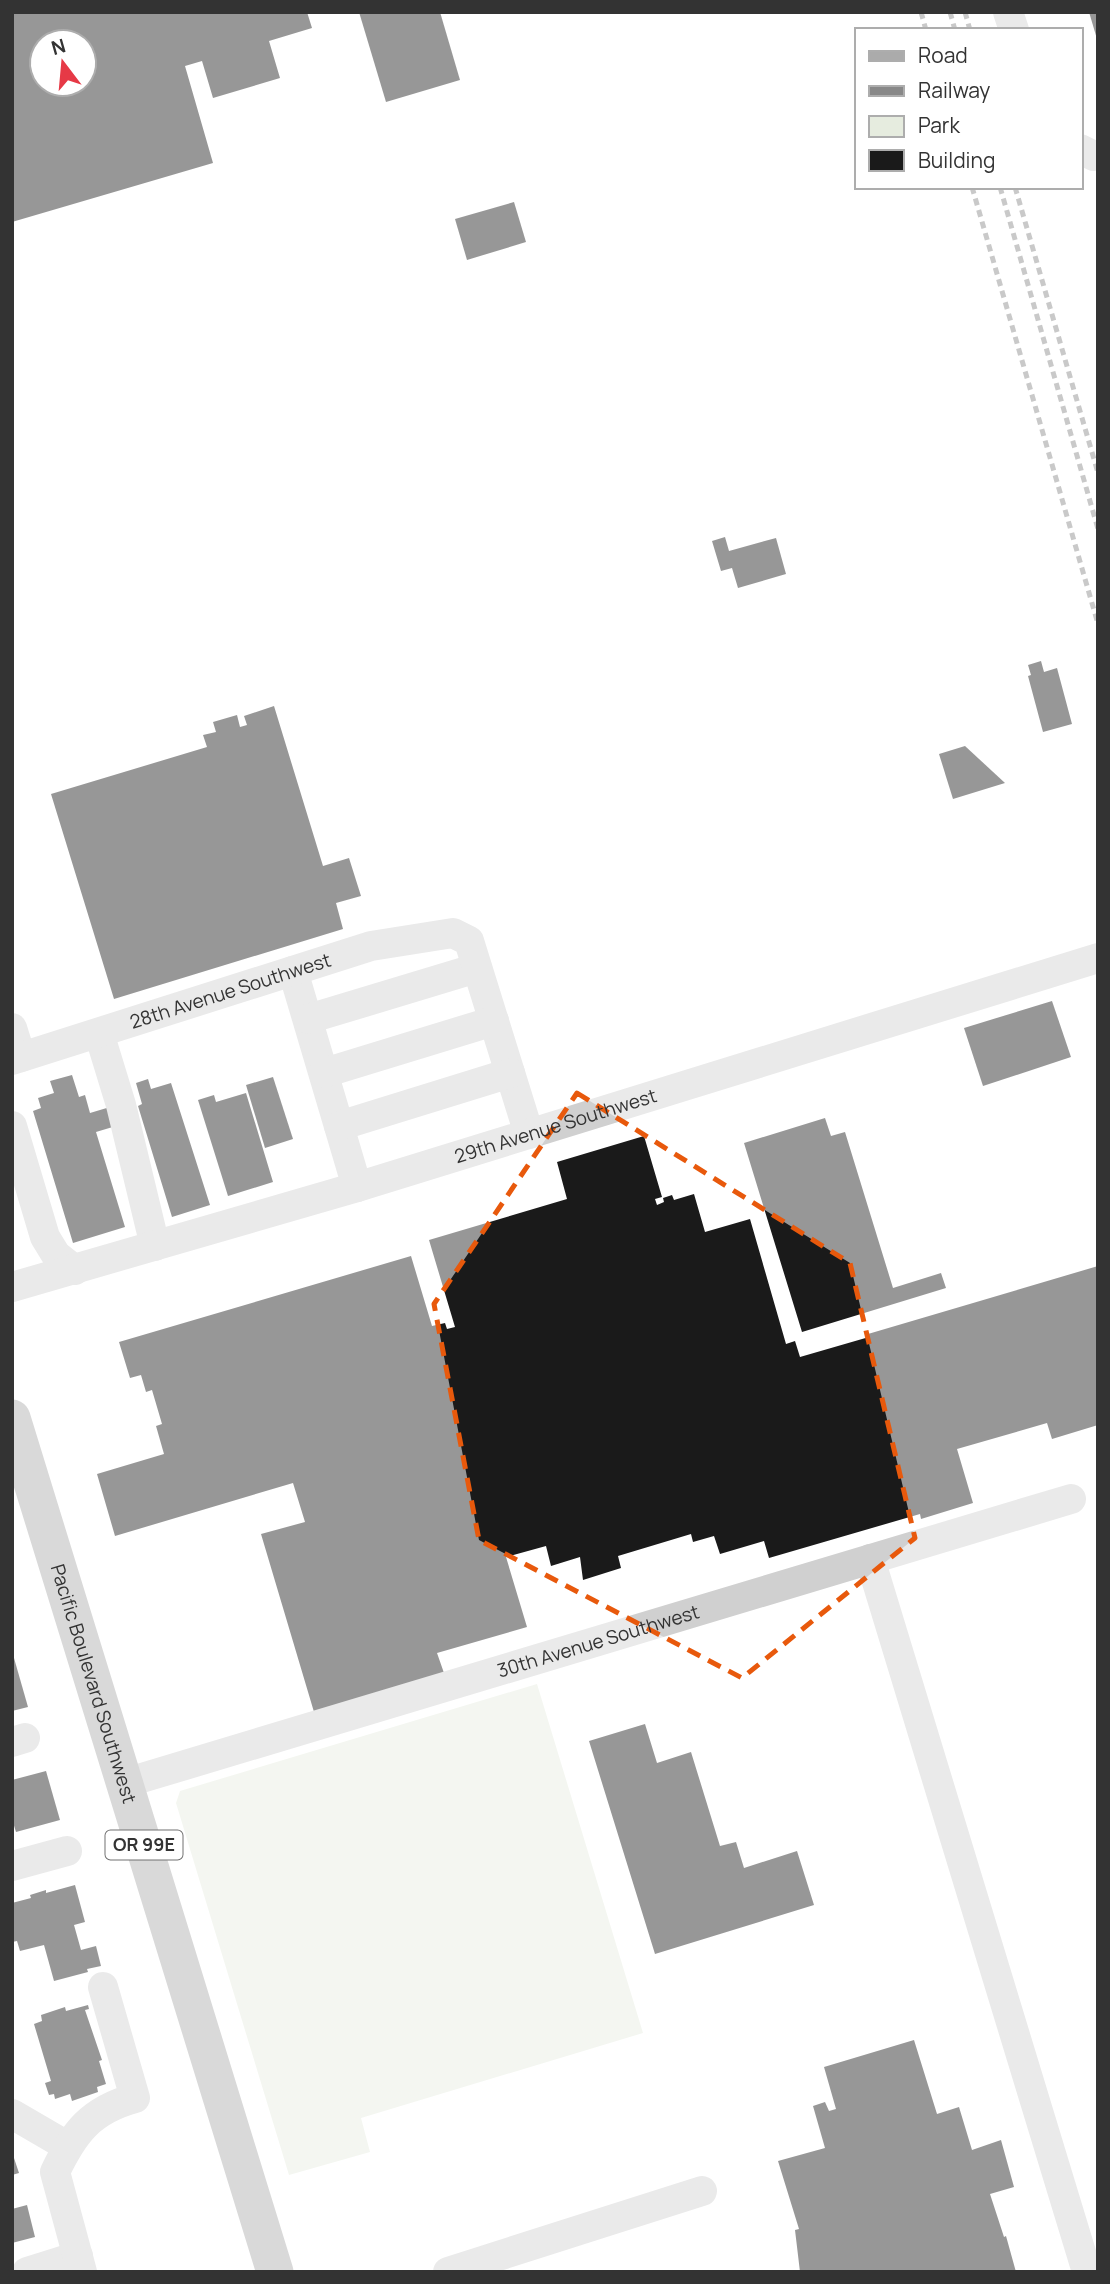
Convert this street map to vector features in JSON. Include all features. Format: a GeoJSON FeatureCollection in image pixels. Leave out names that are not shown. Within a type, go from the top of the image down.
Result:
{"type":"FeatureCollection","features":[{"type":"Feature","properties":{"kind":"main road","name":"Pacific Boulevard Southwest"},"geometry":{"type":"LineString","coordinates":[[12,1418],[275,2272]]}},
{"type":"Feature","properties":{"kind":"street"},"geometry":{"type":"LineString","coordinates":[[1082,150],[1094,156],[1098,155]]}},
{"type":"Feature","properties":{"kind":"street","name":"28th Avenue Southwest"},"geometry":{"type":"LineString","coordinates":[[17,1059],[371,946],[453,933],[469,942],[477,968]]}},
{"type":"Feature","properties":{"kind":"street","name":"29th Avenue Southwest"},"geometry":{"type":"LineString","coordinates":[[12,1287],[358,1187],[1098,957]]}},
{"type":"Feature","properties":{"kind":"street"},"geometry":{"type":"LineString","coordinates":[[308,1019],[477,968],[529,1134]]}},
{"type":"Feature","properties":{"kind":"street"},"geometry":{"type":"LineString","coordinates":[[293,971],[358,1187]]}},
{"type":"Feature","properties":{"kind":"street"},"geometry":{"type":"LineString","coordinates":[[324,1073],[494,1021]]}},
{"type":"Feature","properties":{"kind":"street"},"geometry":{"type":"LineString","coordinates":[[12,1028],[17,1059]]}},
{"type":"Feature","properties":{"kind":"street"},"geometry":{"type":"LineString","coordinates":[[99,1033],[121,1105],[155,1246]]}},
{"type":"Feature","properties":{"kind":"street"},"geometry":{"type":"LineString","coordinates":[[339,1126],[510,1073]]}},
{"type":"Feature","properties":{"kind":"street"},"geometry":{"type":"LineString","coordinates":[[13,1132],[45,1237],[56,1255],[75,1270]]}},
{"type":"Feature","properties":{"kind":"street","name":"30th Avenue Southwest"},"geometry":{"type":"LineString","coordinates":[[125,1783],[1071,1499]]}},
{"type":"Feature","properties":{"kind":"street"},"geometry":{"type":"LineString","coordinates":[[870,1559],[1087,2272]]}},
{"type":"Feature","properties":{"kind":"street"},"geometry":{"type":"LineString","coordinates":[[12,1866],[67,1851]]}},
{"type":"Feature","properties":{"kind":"street"},"geometry":{"type":"LineString","coordinates":[[27,2272],[80,2264],[55,2172],[67,2146],[95,2114],[135,2098],[103,1987]]}},
{"type":"Feature","properties":{"kind":"street"},"geometry":{"type":"LineString","coordinates":[[12,2114],[67,2146]]}},
{"type":"Feature","properties":{"kind":"street"},"geometry":{"type":"LineString","coordinates":[[448,2272],[702,2191]]}},
{"type":"Feature","properties":{"kind":"highlighted area"},"geometry":{"type":"Polygon","coordinates":[[[577,1093],[850,1263],[915,1538],[742,1678],[479,1540],[434,1304],[577,1093]]]}},
{"type":"Feature","properties":{"kind":"green space"},"geometry":{"type":"Polygon","coordinates":[[[537,1684],[643,2033],[361,2118],[370,2152],[289,2175],[176,1803],[180,1791],[537,1684]]]}},
{"type":"Feature","properties":{"kind":"building"},"geometry":{"type":"Polygon","coordinates":[[[12,12],[307,12],[312,28],[269,41],[280,78],[213,98],[202,61],[185,66],[213,163],[12,222],[12,12]]]}},
{"type":"Feature","properties":{"kind":"building"},"geometry":{"type":"Polygon","coordinates":[[[359,12],[440,12],[460,80],[386,102],[359,12]]]}},
{"type":"Feature","properties":{"kind":"building"},"geometry":{"type":"Polygon","coordinates":[[[1089,12],[1098,12],[1098,39],[1097,39],[1089,12]]]}},
{"type":"Feature","properties":{"kind":"building"},"geometry":{"type":"Polygon","coordinates":[[[514,202],[526,242],[467,260],[455,219],[514,202]]]}},
{"type":"Feature","properties":{"kind":"building"},"geometry":{"type":"Polygon","coordinates":[[[725,537],[729,551],[776,538],[786,574],[738,588],[732,568],[721,571],[712,541],[725,537]]]}},
{"type":"Feature","properties":{"kind":"building"},"geometry":{"type":"Polygon","coordinates":[[[1041,661],[1044,672],[1057,668],[1072,724],[1043,732],[1028,676],[1031,675],[1028,665],[1041,661]]]}},
{"type":"Feature","properties":{"kind":"building"},"geometry":{"type":"Polygon","coordinates":[[[274,706],[323,866],[349,858],[361,896],[336,903],[343,929],[114,999],[51,794],[207,747],[203,735],[216,732],[213,722],[237,715],[240,727],[247,725],[244,716],[274,706]]]}},
{"type":"Feature","properties":{"kind":"building"},"geometry":{"type":"Polygon","coordinates":[[[965,746],[1005,783],[953,799],[939,754],[965,746]]]}},
{"type":"Feature","properties":{"kind":"building"},"geometry":{"type":"Polygon","coordinates":[[[1052,1001],[1071,1057],[983,1086],[964,1028],[1052,1001]]]}},
{"type":"Feature","properties":{"kind":"building"},"geometry":{"type":"Polygon","coordinates":[[[72,1075],[79,1097],[85,1095],[90,1113],[110,1107],[116,1126],[96,1132],[125,1227],[73,1243],[33,1111],[41,1108],[38,1098],[54,1093],[50,1081],[72,1075]]]}},
{"type":"Feature","properties":{"kind":"building"},"geometry":{"type":"Polygon","coordinates":[[[273,1077],[293,1139],[265,1148],[246,1085],[273,1077]]]}},
{"type":"Feature","properties":{"kind":"building"},"geometry":{"type":"Polygon","coordinates":[[[148,1079],[151,1089],[171,1083],[210,1205],[172,1217],[138,1106],[142,1104],[136,1083],[148,1079]]]}},
{"type":"Feature","properties":{"kind":"building"},"geometry":{"type":"Polygon","coordinates":[[[246,1093],[273,1182],[228,1196],[198,1100],[214,1095],[216,1102],[246,1093]]]}},
{"type":"Feature","properties":{"kind":"building"},"geometry":{"type":"Polygon","coordinates":[[[825,1118],[831,1136],[845,1132],[893,1288],[941,1273],[946,1288],[802,1332],[744,1143],[825,1118]]]}},
{"type":"Feature","properties":{"kind":"building"},"geometry":{"type":"Polygon","coordinates":[[[644,1136],[662,1197],[655,1199],[657,1205],[664,1202],[663,1198],[672,1195],[674,1200],[694,1194],[705,1232],[750,1219],[786,1344],[795,1341],[800,1357],[869,1337],[868,1334],[1098,1266],[1098,1425],[1052,1439],[1047,1423],[957,1449],[973,1503],[921,1519],[920,1514],[769,1558],[764,1541],[720,1554],[714,1536],[693,1542],[691,1534],[618,1556],[621,1568],[583,1580],[580,1557],[551,1566],[546,1546],[506,1557],[527,1627],[437,1653],[444,1673],[314,1712],[261,1534],[305,1522],[293,1483],[115,1536],[97,1474],[164,1454],[156,1426],[162,1424],[152,1390],[146,1392],[141,1375],[130,1378],[119,1342],[411,1256],[432,1326],[445,1323],[447,1329],[455,1327],[429,1240],[567,1199],[557,1162],[644,1136]]]}},
{"type":"Feature","properties":{"kind":"building"},"geometry":{"type":"Polygon","coordinates":[[[14,1658],[28,1707],[12,1711],[12,1659],[14,1658]]]}},
{"type":"Feature","properties":{"kind":"building"},"geometry":{"type":"Polygon","coordinates":[[[645,1724],[657,1763],[691,1752],[720,1846],[736,1842],[744,1868],[797,1851],[814,1905],[655,1954],[589,1741],[645,1724]]]}},
{"type":"Feature","properties":{"kind":"building"},"geometry":{"type":"Polygon","coordinates":[[[46,1771],[60,1820],[16,1832],[12,1819],[12,1780],[46,1771]]]}},
{"type":"Feature","properties":{"kind":"building"},"geometry":{"type":"Polygon","coordinates":[[[75,1885],[85,1922],[74,1925],[81,1950],[96,1946],[101,1966],[54,1981],[44,1945],[20,1951],[17,1941],[12,1942],[12,1903],[31,1898],[30,1895],[46,1890],[46,1893],[75,1885]]]}},
{"type":"Feature","properties":{"kind":"building"},"geometry":{"type":"Polygon","coordinates":[[[88,2005],[89,2009],[85,2010],[102,2060],[99,2061],[106,2084],[97,2087],[98,2092],[72,2101],[70,2094],[55,2099],[54,2094],[49,2095],[45,2083],[51,2081],[34,2024],[42,2021],[41,2015],[65,2007],[66,2011],[88,2005]]]}},
{"type":"Feature","properties":{"kind":"building"},"geometry":{"type":"Polygon","coordinates":[[[914,2040],[937,2114],[959,2107],[972,2150],[1001,2140],[1014,2187],[990,2194],[1016,2272],[800,2272],[795,2230],[799,2229],[778,2161],[825,2148],[813,2106],[825,2102],[829,2111],[836,2109],[824,2067],[914,2040]]]}},
{"type":"Feature","properties":{"kind":"building"},"geometry":{"type":"Polygon","coordinates":[[[12,2152],[19,2173],[12,2175],[12,2152]]]}},
{"type":"Feature","properties":{"kind":"building"},"geometry":{"type":"Polygon","coordinates":[[[27,2205],[35,2237],[12,2243],[12,2209],[27,2205]]]}},
{"type":"Feature","properties":{"kind":"railway"},"geometry":{"type":"LineString","coordinates":[[921,12],[925,28]]}},
{"type":"Feature","properties":{"kind":"railway"},"geometry":{"type":"LineString","coordinates":[[950,12],[954,28]]}},
{"type":"Feature","properties":{"kind":"railway"},"geometry":{"type":"LineString","coordinates":[[965,12],[969,28]]}},
{"type":"Feature","properties":{"kind":"railway"},"geometry":{"type":"LineString","coordinates":[[973,189],[1098,624]]}},
{"type":"Feature","properties":{"kind":"railway"},"geometry":{"type":"LineString","coordinates":[[1001,189],[1098,529]]}},
{"type":"Feature","properties":{"kind":"railway"},"geometry":{"type":"LineString","coordinates":[[1016,189],[1098,473]]}}]}
